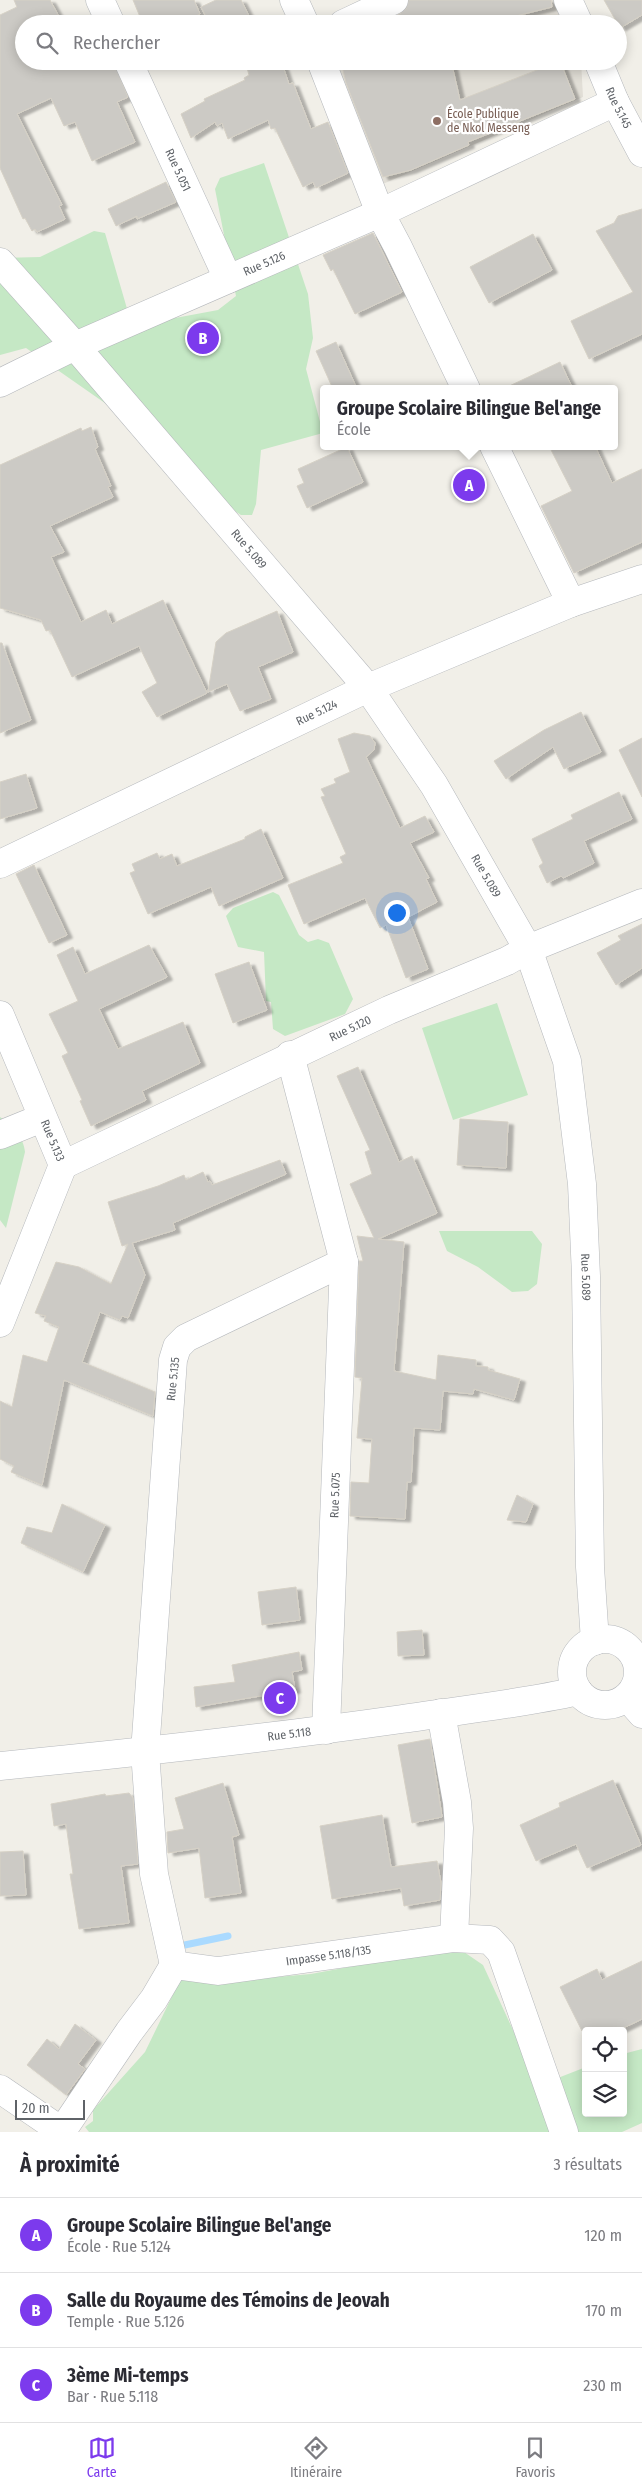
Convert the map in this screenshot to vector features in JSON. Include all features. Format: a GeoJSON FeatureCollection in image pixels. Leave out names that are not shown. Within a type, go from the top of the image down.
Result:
{"type":"FeatureCollection","features":[{"type":"Feature","properties":{"kind":"street"},"geometry":{"type":"LineString","coordinates":[[100,0],[107,15]]}},
{"type":"Feature","properties":{"kind":"street"},"geometry":{"type":"LineString","coordinates":[[294,0],[302,15]]}},
{"type":"Feature","properties":{"kind":"street"},"geometry":{"type":"LineString","coordinates":[[362,15],[394,0]]}},
{"type":"Feature","properties":{"kind":"street"},"geometry":{"type":"LineString","coordinates":[[568,0],[576,15]]}},
{"type":"Feature","properties":{"kind":"street","name":"Rue 5.051"},"geometry":{"type":"LineString","coordinates":[[132,70],[228,278]]}},
{"type":"Feature","properties":{"kind":"street"},"geometry":{"type":"LineString","coordinates":[[324,70],[380,213],[464,385]]}},
{"type":"Feature","properties":{"kind":"street","name":"Rue 5.145"},"geometry":{"type":"LineString","coordinates":[[602,70],[615,102],[642,153]]}},
{"type":"Feature","properties":{"kind":"street","name":"Rue 5.126"},"geometry":{"type":"LineString","coordinates":[[0,383],[76,346],[228,278],[380,213],[615,102]]}},
{"type":"Feature","properties":{"kind":"street","name":"Rue 5.089"},"geometry":{"type":"LineString","coordinates":[[0,262],[76,346],[368,688],[434,785],[528,949],[568,1061],[582,1184],[586,1286],[590,1567],[595,1641]]}},
{"type":"Feature","properties":{"kind":"street"},"geometry":{"type":"LineString","coordinates":[[496,450],[571,603]]}},
{"type":"Feature","properties":{"kind":"street","name":"Rue 5.124"},"geometry":{"type":"LineString","coordinates":[[0,864],[368,688],[571,603],[642,579]]}},
{"type":"Feature","properties":{"kind":"street","name":"Rue 5.120"},"geometry":{"type":"LineString","coordinates":[[63,1165],[115,1142],[290,1055],[389,1010],[507,961],[528,949],[642,903]]}},
{"type":"Feature","properties":{"kind":"street","name":"Rue 5.133"},"geometry":{"type":"LineString","coordinates":[[0,1015],[63,1165],[0,1323]]}},
{"type":"Feature","properties":{"kind":"street"},"geometry":{"type":"LineString","coordinates":[[290,1055],[344,1262]]}},
{"type":"Feature","properties":{"kind":"street"},"geometry":{"type":"LineString","coordinates":[[0,1135],[42,1118]]}},
{"type":"Feature","properties":{"kind":"street","name":"Rue 5.075"},"geometry":{"type":"LineString","coordinates":[[326,1730],[344,1262]]}},
{"type":"Feature","properties":{"kind":"street","name":"Rue 5.135"},"geometry":{"type":"LineString","coordinates":[[145,1752],[173,1360],[177,1347],[186,1338],[344,1262]]}},
{"type":"Feature","properties":{"kind":"street"},"geometry":{"type":"LineString","coordinates":[[602,1638],[616,1640],[628,1647],[636,1659],[640,1672],[636,1686],[635,1705],[601,1705],[588,1700],[578,1691],[572,1678],[573,1664],[578,1652],[589,1642],[602,1638]]}},
{"type":"Feature","properties":{"kind":"street","name":"Rue 5.118"},"geometry":{"type":"LineString","coordinates":[[0,1766],[145,1752],[326,1730],[529,1702],[578,1691]]}},
{"type":"Feature","properties":{"kind":"street"},"geometry":{"type":"LineString","coordinates":[[441,1713],[457,1802],[459,1828],[454,1938]]}},
{"type":"Feature","properties":{"kind":"street"},"geometry":{"type":"LineString","coordinates":[[0,2089],[52,2129],[154,1999],[174,1965],[154,1874],[145,1752]]}},
{"type":"Feature","properties":{"kind":"street","name":"Impasse 5.118/135"},"geometry":{"type":"LineString","coordinates":[[174,1965],[218,1971],[454,1938],[490,1940],[502,1952],[564,2132]]}},
{"type":"Feature","properties":{"kind":"shaded area"},"geometry":{"type":"Polygon","coordinates":[[[394,0],[554,0],[560,15],[360,15],[394,0]]]}},
{"type":"Feature","properties":{"kind":"shaded area","name":"École Publique de Nkol Messeng"},"geometry":{"type":"Polygon","coordinates":[[[330,70],[582,70],[583,97],[369,190],[330,70]]]}},
{"type":"Feature","properties":{"kind":"green space"},"geometry":{"type":"Polygon","coordinates":[[[264,163],[308,294],[313,338],[306,369],[320,422],[320,434],[261,450],[256,504],[252,515],[241,515],[200,488],[165,445],[26,348],[0,355],[0,258],[40,257],[94,231],[105,233],[128,312],[159,321],[218,310],[236,296],[215,189],[220,178],[264,163]]]}},
{"type":"Feature","properties":{"kind":"green space"},"geometry":{"type":"Polygon","coordinates":[[[273,892],[279,895],[299,935],[308,942],[318,939],[329,943],[353,999],[345,1014],[285,1036],[273,1029],[271,1002],[266,1001],[264,952],[238,947],[226,916],[233,908],[273,892]]]}},
{"type":"Feature","properties":{"kind":"green space"},"geometry":{"type":"Polygon","coordinates":[[[497,1003],[528,1095],[453,1120],[422,1028],[497,1003]]]}},
{"type":"Feature","properties":{"kind":"green space"},"geometry":{"type":"Polygon","coordinates":[[[0,1117],[20,1136],[25,1152],[6,1228],[0,1220],[0,1117]]]}},
{"type":"Feature","properties":{"kind":"green space"},"geometry":{"type":"Polygon","coordinates":[[[439,1231],[532,1231],[542,1244],[537,1284],[528,1291],[512,1292],[478,1267],[447,1251],[439,1231]]]}},
{"type":"Feature","properties":{"kind":"green space"},"geometry":{"type":"Polygon","coordinates":[[[429,1952],[464,1952],[483,1965],[530,2067],[545,2083],[582,2069],[582,2117],[627,2117],[627,2053],[642,2049],[642,2123],[622,2132],[89,2132],[85,2127],[93,2121],[93,2110],[145,2052],[182,1976],[232,1981],[311,1974],[429,1952]]]}},
{"type":"Feature","properties":{"kind":"building"},"geometry":{"type":"Polygon","coordinates":[[[14,0],[50,0],[58,15],[15,15],[15,70],[117,70],[128,97],[117,102],[135,142],[92,161],[75,122],[64,126],[51,98],[17,114],[62,205],[59,206],[65,219],[37,232],[35,229],[32,231],[25,218],[23,219],[0,168],[0,15],[17,7],[14,0]]]}},
{"type":"Feature","properties":{"kind":"building"},"geometry":{"type":"Polygon","coordinates":[[[133,0],[194,0],[200,14],[198,15],[139,15],[133,0]]]}},
{"type":"Feature","properties":{"kind":"building"},"geometry":{"type":"Polygon","coordinates":[[[216,0],[241,0],[248,15],[205,15],[201,7],[216,0]]]}},
{"type":"Feature","properties":{"kind":"building"},"geometry":{"type":"Polygon","coordinates":[[[409,0],[551,0],[552,7],[520,15],[398,15],[406,9],[409,0]]]}},
{"type":"Feature","properties":{"kind":"building"},"geometry":{"type":"Polygon","coordinates":[[[604,0],[642,0],[642,15],[627,24],[627,15],[613,15],[604,0]]]}},
{"type":"Feature","properties":{"kind":"building"},"geometry":{"type":"Polygon","coordinates":[[[248,70],[284,70],[289,84],[293,83],[311,129],[328,122],[348,173],[316,188],[313,182],[303,187],[275,128],[271,129],[268,120],[228,139],[222,123],[217,126],[215,122],[191,138],[181,114],[205,101],[204,99],[245,80],[244,78],[249,75],[248,70]]]}},
{"type":"Feature","properties":{"kind":"building","name":"École Publique de Nkol Messeng"},"geometry":{"type":"Polygon","coordinates":[[[343,70],[453,70],[460,100],[537,70],[564,70],[575,99],[468,142],[469,145],[411,170],[383,177],[346,83],[343,70]]]}},
{"type":"Feature","properties":{"kind":"building"},"geometry":{"type":"Polygon","coordinates":[[[166,182],[176,202],[116,226],[108,209],[166,182]]]}},
{"type":"Feature","properties":{"kind":"building"},"geometry":{"type":"Polygon","coordinates":[[[642,209],[642,334],[589,359],[571,321],[633,292],[596,231],[614,223],[618,216],[642,209]]]}},
{"type":"Feature","properties":{"kind":"building"},"geometry":{"type":"Polygon","coordinates":[[[373,233],[402,292],[355,314],[333,269],[331,271],[323,255],[373,233]]]}},
{"type":"Feature","properties":{"kind":"building"},"geometry":{"type":"Polygon","coordinates":[[[533,234],[552,270],[489,303],[470,267],[533,234]]]}},
{"type":"Feature","properties":{"kind":"building"},"geometry":{"type":"Polygon","coordinates":[[[336,342],[355,385],[331,385],[316,351],[336,342]]]}},
{"type":"Feature","properties":{"kind":"building"},"geometry":{"type":"Polygon","coordinates":[[[560,362],[571,385],[511,385],[560,362]]]}},
{"type":"Feature","properties":{"kind":"building"},"geometry":{"type":"Polygon","coordinates":[[[91,427],[98,447],[95,449],[111,486],[108,487],[113,497],[50,526],[64,552],[51,557],[81,622],[106,610],[112,624],[163,600],[207,693],[157,717],[142,692],[157,683],[139,646],[72,677],[50,630],[46,631],[41,620],[0,608],[0,465],[81,428],[82,431],[91,427]]]}},
{"type":"Feature","properties":{"kind":"building"},"geometry":{"type":"Polygon","coordinates":[[[340,450],[348,450],[363,482],[307,508],[297,486],[304,483],[298,469],[340,450]]]}},
{"type":"Feature","properties":{"kind":"building"},"geometry":{"type":"Polygon","coordinates":[[[551,450],[597,450],[612,483],[642,469],[642,542],[574,573],[541,506],[572,491],[551,450]]]}},
{"type":"Feature","properties":{"kind":"building"},"geometry":{"type":"Polygon","coordinates":[[[277,611],[293,652],[258,667],[271,699],[240,711],[227,684],[208,692],[216,642],[226,633],[277,611]]]}},
{"type":"Feature","properties":{"kind":"building"},"geometry":{"type":"Polygon","coordinates":[[[0,643],[2,643],[31,720],[0,733],[0,643]]]}},
{"type":"Feature","properties":{"kind":"building"},"geometry":{"type":"Polygon","coordinates":[[[581,712],[601,752],[564,769],[553,747],[506,779],[494,761],[544,730],[581,712]]]}},
{"type":"Feature","properties":{"kind":"building"},"geometry":{"type":"Polygon","coordinates":[[[354,733],[370,736],[375,743],[374,750],[366,757],[400,828],[425,816],[434,832],[410,843],[429,878],[426,879],[437,902],[408,917],[428,969],[406,978],[386,925],[380,928],[365,898],[304,924],[288,885],[343,863],[340,857],[346,854],[321,797],[325,796],[321,789],[336,783],[334,779],[350,772],[338,739],[354,733]]]}},
{"type":"Feature","properties":{"kind":"building"},"geometry":{"type":"Polygon","coordinates":[[[642,738],[642,797],[619,750],[642,738]]]}},
{"type":"Feature","properties":{"kind":"building"},"geometry":{"type":"Polygon","coordinates":[[[26,774],[37,808],[0,819],[0,782],[26,774]]]}},
{"type":"Feature","properties":{"kind":"building"},"geometry":{"type":"Polygon","coordinates":[[[619,792],[632,819],[584,841],[594,863],[563,878],[561,876],[547,883],[539,866],[543,863],[532,839],[573,819],[571,815],[619,792]]]}},
{"type":"Feature","properties":{"kind":"building"},"geometry":{"type":"Polygon","coordinates":[[[261,829],[283,878],[219,906],[211,887],[148,914],[130,873],[135,871],[132,864],[157,853],[160,859],[172,854],[177,866],[245,839],[245,837],[261,829]]]}},
{"type":"Feature","properties":{"kind":"building"},"geometry":{"type":"Polygon","coordinates":[[[34,865],[67,935],[49,943],[16,874],[34,865]]]}},
{"type":"Feature","properties":{"kind":"building"},"geometry":{"type":"Polygon","coordinates":[[[642,924],[642,968],[616,985],[597,953],[621,940],[618,936],[642,924]]]}},
{"type":"Feature","properties":{"kind":"building"},"geometry":{"type":"Polygon","coordinates":[[[149,945],[167,977],[99,1009],[118,1049],[183,1022],[200,1063],[142,1091],[146,1100],[91,1126],[80,1101],[82,1100],[62,1056],[68,1053],[49,1014],[78,1001],[57,955],[73,947],[85,974],[149,945]]]}},
{"type":"Feature","properties":{"kind":"building"},"geometry":{"type":"Polygon","coordinates":[[[249,962],[267,1010],[233,1023],[215,974],[249,962]]]}},
{"type":"Feature","properties":{"kind":"building"},"geometry":{"type":"Polygon","coordinates":[[[358,1067],[399,1162],[412,1156],[437,1213],[378,1239],[404,1242],[394,1371],[436,1380],[438,1355],[476,1360],[476,1366],[488,1367],[488,1370],[520,1379],[514,1400],[474,1389],[473,1394],[443,1391],[440,1430],[414,1428],[411,1482],[407,1482],[405,1519],[350,1516],[351,1482],[369,1483],[372,1439],[357,1438],[362,1378],[355,1377],[359,1261],[363,1261],[357,1236],[374,1238],[350,1184],[372,1174],[365,1152],[370,1150],[337,1076],[358,1067]]]}},
{"type":"Feature","properties":{"kind":"building"},"geometry":{"type":"Polygon","coordinates":[[[460,1119],[508,1122],[506,1168],[457,1165],[460,1119]]]}},
{"type":"Feature","properties":{"kind":"building"},"geometry":{"type":"Polygon","coordinates":[[[280,1160],[286,1174],[173,1223],[175,1230],[132,1243],[145,1275],[128,1318],[122,1316],[120,1320],[100,1312],[82,1362],[155,1392],[153,1416],[64,1380],[42,1485],[11,1472],[14,1466],[0,1459],[0,1401],[12,1407],[23,1355],[47,1362],[59,1327],[44,1321],[46,1316],[35,1313],[56,1262],[79,1267],[111,1284],[128,1244],[122,1246],[108,1202],[158,1186],[184,1175],[186,1180],[203,1172],[208,1182],[210,1181],[212,1185],[280,1160]]]}},
{"type":"Feature","properties":{"kind":"building"},"geometry":{"type":"Polygon","coordinates":[[[517,1495],[533,1504],[526,1522],[507,1520],[517,1495]]]}},
{"type":"Feature","properties":{"kind":"building"},"geometry":{"type":"Polygon","coordinates":[[[62,1504],[105,1525],[83,1572],[21,1543],[27,1527],[52,1533],[62,1504]]]}},
{"type":"Feature","properties":{"kind":"building"},"geometry":{"type":"Polygon","coordinates":[[[296,1587],[300,1620],[262,1625],[258,1592],[296,1587]]]}},
{"type":"Feature","properties":{"kind":"building"},"geometry":{"type":"Polygon","coordinates":[[[422,1630],[424,1655],[398,1656],[397,1632],[422,1630]]]}},
{"type":"Feature","properties":{"kind":"building"},"geometry":{"type":"Polygon","coordinates":[[[299,1652],[302,1670],[292,1672],[295,1690],[196,1707],[194,1687],[235,1682],[232,1665],[299,1652]]]}},
{"type":"Feature","properties":{"kind":"building"},"geometry":{"type":"Polygon","coordinates":[[[430,1739],[442,1817],[412,1823],[398,1745],[430,1739]]]}},
{"type":"Feature","properties":{"kind":"building"},"geometry":{"type":"Polygon","coordinates":[[[613,1780],[641,1845],[587,1868],[576,1844],[536,1861],[520,1825],[560,1807],[559,1803],[613,1780]]]}},
{"type":"Feature","properties":{"kind":"building"},"geometry":{"type":"Polygon","coordinates":[[[223,1783],[239,1835],[232,1837],[241,1893],[205,1898],[199,1848],[168,1853],[167,1832],[184,1829],[175,1798],[223,1783]]]}},
{"type":"Feature","properties":{"kind":"building"},"geometry":{"type":"Polygon","coordinates":[[[129,1793],[133,1798],[138,1864],[121,1866],[129,1923],[79,1929],[70,1874],[73,1874],[66,1824],[54,1826],[51,1804],[105,1794],[106,1796],[129,1793]]]}},
{"type":"Feature","properties":{"kind":"building"},"geometry":{"type":"Polygon","coordinates":[[[382,1815],[391,1867],[437,1861],[441,1883],[440,1900],[404,1906],[401,1888],[332,1899],[320,1826],[382,1815]]]}},
{"type":"Feature","properties":{"kind":"building"},"geometry":{"type":"Polygon","coordinates":[[[23,1851],[26,1895],[0,1896],[0,1852],[23,1851]]]}},
{"type":"Feature","properties":{"kind":"building"},"geometry":{"type":"Polygon","coordinates":[[[642,1961],[642,2019],[625,2027],[582,2027],[582,2031],[560,1987],[597,1969],[602,1980],[642,1961]]]}},
{"type":"Feature","properties":{"kind":"building"},"geometry":{"type":"Polygon","coordinates":[[[75,2024],[96,2040],[78,2064],[85,2069],[66,2095],[27,2065],[47,2039],[59,2049],[75,2024]]]}},
{"type":"Feature","properties":{"kind":"waterway"},"geometry":{"type":"LineString","coordinates":[[175,1947],[228,1936]]}},
{"type":"Feature","properties":{"kind":"place","name":"École Publique de Nkol Messeng"},"geometry":{"type":"Point","coordinates":[437,121]}},
{"type":"Feature","properties":{"kind":"place","name":"Salle du Royaume des Témoins de Jeovah"},"geometry":{"type":"Point","coordinates":[203,338]}},
{"type":"Feature","properties":{"kind":"place","name":"Groupe Scolaire Bilingue Bel'ange"},"geometry":{"type":"Point","coordinates":[469,485]}},
{"type":"Feature","properties":{"kind":"place","name":"3ème Mi-temps"},"geometry":{"type":"Point","coordinates":[280,1698]}}]}
